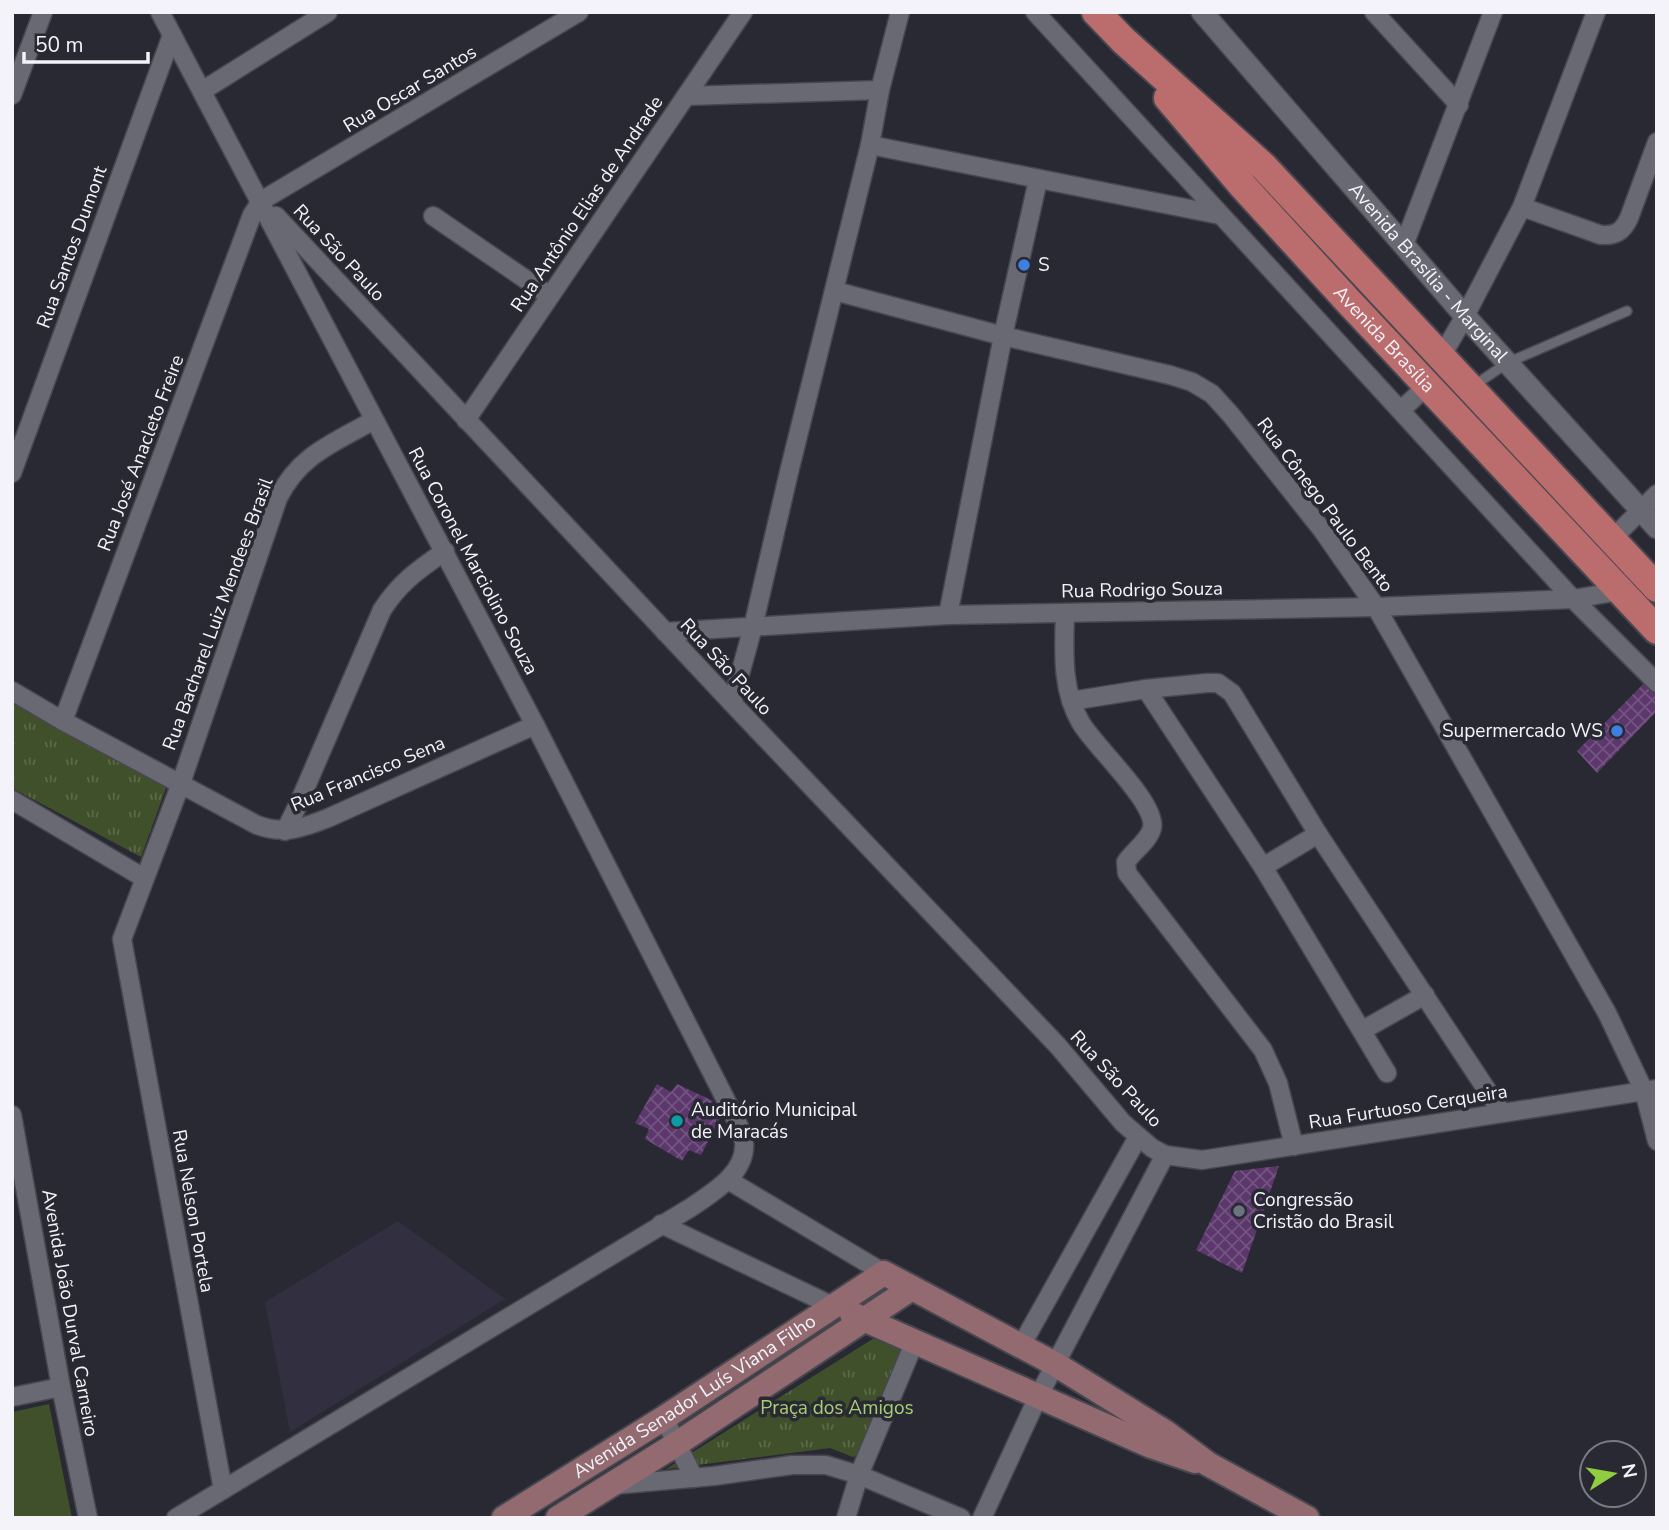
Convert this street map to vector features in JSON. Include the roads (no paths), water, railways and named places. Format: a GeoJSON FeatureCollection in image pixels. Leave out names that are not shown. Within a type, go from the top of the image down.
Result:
{"type":"FeatureCollection","features":[{"type":"Feature","properties":{"kind":"main road","name":"Avenida Brasília"},"geometry":{"type":"LineString","coordinates":[[1096,12],[1123,40],[1264,167],[1657,589]]}},
{"type":"Feature","properties":{"kind":"main road","name":"Avenida Brasília"},"geometry":{"type":"LineString","coordinates":[[1123,40],[1190,126],[1348,301],[1657,630]]}},
{"type":"Feature","properties":{"kind":"main road"},"geometry":{"type":"LineString","coordinates":[[1348,301],[1369,279]]}},
{"type":"Feature","properties":{"kind":"main road"},"geometry":{"type":"LineString","coordinates":[[884,1273],[1055,1364],[1175,1438],[1208,1464],[1307,1518]]}},
{"type":"Feature","properties":{"kind":"main road","name":"Avenida Senador Luís Viana Filho"},"geometry":{"type":"LineString","coordinates":[[504,1518],[664,1418],[884,1273]]}},
{"type":"Feature","properties":{"kind":"main road","name":"Avenida Senador Luís Viana Filho"},"geometry":{"type":"LineString","coordinates":[[558,1518],[678,1443],[912,1288]]}},
{"type":"Feature","properties":{"kind":"main road"},"geometry":{"type":"LineString","coordinates":[[835,1307],[1176,1456],[1208,1464]]}},
{"type":"Feature","properties":{"kind":"street"},"geometry":{"type":"LineString","coordinates":[[12,95],[43,12]]}},
{"type":"Feature","properties":{"kind":"street","name":"Rua Coronel Marciolino Souza"},"geometry":{"type":"LineString","coordinates":[[160,12],[535,724],[742,1132],[743,1154],[739,1166],[728,1180]]}},
{"type":"Feature","properties":{"kind":"street"},"geometry":{"type":"LineString","coordinates":[[202,91],[328,12]]}},
{"type":"Feature","properties":{"kind":"street","name":"Rua Oscar Santos"},"geometry":{"type":"LineString","coordinates":[[261,201],[579,12]]}},
{"type":"Feature","properties":{"kind":"street","name":"Rua Antônio Elias de Andrade"},"geometry":{"type":"LineString","coordinates":[[466,420],[743,12]]}},
{"type":"Feature","properties":{"kind":"street"},"geometry":{"type":"LineString","coordinates":[[732,703],[835,291],[900,12]]}},
{"type":"Feature","properties":{"kind":"street"},"geometry":{"type":"LineString","coordinates":[[1035,12],[1402,409],[1573,599],[1657,683]]}},
{"type":"Feature","properties":{"kind":"street","name":"Avenida Brasília - Marginal"},"geometry":{"type":"LineString","coordinates":[[1202,12],[1465,316],[1657,528]]}},
{"type":"Feature","properties":{"kind":"street"},"geometry":{"type":"LineString","coordinates":[[1404,244],[1493,12]]}},
{"type":"Feature","properties":{"kind":"street"},"geometry":{"type":"LineString","coordinates":[[1441,357],[1522,207],[1595,12]]}},
{"type":"Feature","properties":{"kind":"street"},"geometry":{"type":"LineString","coordinates":[[1381,15],[1459,105]]}},
{"type":"Feature","properties":{"kind":"street","name":"Rua Santos Dumont"},"geometry":{"type":"LineString","coordinates":[[12,473],[172,36]]}},
{"type":"Feature","properties":{"kind":"street"},"geometry":{"type":"LineString","coordinates":[[686,96],[880,90]]}},
{"type":"Feature","properties":{"kind":"street"},"geometry":{"type":"LineString","coordinates":[[1522,207],[1601,235],[1618,233],[1625,228],[1657,142]]}},
{"type":"Feature","properties":{"kind":"street"},"geometry":{"type":"LineString","coordinates":[[870,145],[1220,215]]}},
{"type":"Feature","properties":{"kind":"street"},"geometry":{"type":"LineString","coordinates":[[948,615],[1003,336],[1038,180]]}},
{"type":"Feature","properties":{"kind":"street","name":"Rua São Paulo"},"geometry":{"type":"LineString","coordinates":[[261,201],[1058,1046],[1138,1138],[1165,1155]]}},
{"type":"Feature","properties":{"kind":"street","name":"Rua José Anacleto Freire"},"geometry":{"type":"LineString","coordinates":[[63,721],[252,215],[261,201]]}},
{"type":"Feature","properties":{"kind":"street"},"geometry":{"type":"LineString","coordinates":[[433,216],[550,296]]}},
{"type":"Feature","properties":{"kind":"street","name":"Rua Cônego Paulo Bento"},"geometry":{"type":"LineString","coordinates":[[835,291],[1003,336],[1170,375],[1192,382],[1212,394],[1284,482],[1376,607],[1650,1090],[1657,1141]]}},
{"type":"Feature","properties":{"kind":"street"},"geometry":{"type":"LineString","coordinates":[[1402,409],[1427,386]]}},
{"type":"Feature","properties":{"kind":"street","name":"Rua Bacharel Luiz Mendees Brasil"},"geometry":{"type":"LineString","coordinates":[[122,939],[181,783],[273,511],[287,480],[297,467],[312,455],[374,420]]}},
{"type":"Feature","properties":{"kind":"street"},"geometry":{"type":"LineString","coordinates":[[1611,540],[1657,494]]}},
{"type":"Feature","properties":{"kind":"street"},"geometry":{"type":"LineString","coordinates":[[285,831],[382,610],[394,591],[410,575],[445,551]]}},
{"type":"Feature","properties":{"kind":"street","name":"Rua Rodrigo Souza"},"geometry":{"type":"LineString","coordinates":[[665,632],[948,615],[1376,607],[1573,599],[1620,591]]}},
{"type":"Feature","properties":{"kind":"street"},"geometry":{"type":"LineString","coordinates":[[1065,613],[1066,680],[1070,701],[1095,744],[1142,799],[1152,818],[1150,834],[1126,862],[1130,878],[1263,1050],[1278,1083],[1294,1146]]}},
{"type":"Feature","properties":{"kind":"street"},"geometry":{"type":"LineString","coordinates":[[1070,701],[1206,683],[1218,683],[1226,687],[1239,702],[1318,834],[1502,1114]]}},
{"type":"Feature","properties":{"kind":"street"},"geometry":{"type":"LineString","coordinates":[[1146,689],[1263,867],[1387,1073]]}},
{"type":"Feature","properties":{"kind":"street","name":"Rua Francisco Sena"},"geometry":{"type":"LineString","coordinates":[[12,691],[257,825],[270,830],[285,831],[307,827],[535,724]]}},
{"type":"Feature","properties":{"kind":"street"},"geometry":{"type":"LineString","coordinates":[[12,800],[144,878]]}},
{"type":"Feature","properties":{"kind":"street"},"geometry":{"type":"LineString","coordinates":[[1263,867],[1318,834]]}},
{"type":"Feature","properties":{"kind":"street","name":"Rua Nelson Portela"},"geometry":{"type":"LineString","coordinates":[[122,939],[223,1490]]}},
{"type":"Feature","properties":{"kind":"street"},"geometry":{"type":"LineString","coordinates":[[1363,1030],[1425,995]]}},
{"type":"Feature","properties":{"kind":"street","name":"Rua Furtuoso Cerqueira"},"geometry":{"type":"LineString","coordinates":[[1165,1155],[1202,1160],[1650,1090]]}},
{"type":"Feature","properties":{"kind":"street","name":"Avenida João Durval Carneiro"},"geometry":{"type":"LineString","coordinates":[[12,1115],[61,1387],[88,1518]]}},
{"type":"Feature","properties":{"kind":"street"},"geometry":{"type":"LineString","coordinates":[[1021,1346],[1138,1138]]}},
{"type":"Feature","properties":{"kind":"street"},"geometry":{"type":"LineString","coordinates":[[982,1518],[1038,1397],[1165,1155]]}},
{"type":"Feature","properties":{"kind":"street"},"geometry":{"type":"LineString","coordinates":[[176,1518],[698,1202],[728,1180],[884,1273]]}},
{"type":"Feature","properties":{"kind":"street"},"geometry":{"type":"LineString","coordinates":[[661,1224],[835,1307]]}},
{"type":"Feature","properties":{"kind":"street"},"geometry":{"type":"LineString","coordinates":[[846,1518],[859,1475],[915,1341]]}},
{"type":"Feature","properties":{"kind":"street"},"geometry":{"type":"LineString","coordinates":[[12,1397],[61,1387]]}},
{"type":"Feature","properties":{"kind":"street"},"geometry":{"type":"LineString","coordinates":[[664,1418],[694,1478]]}},
{"type":"Feature","properties":{"kind":"street"},"geometry":{"type":"LineString","coordinates":[[610,1486],[809,1463],[859,1475],[961,1518]]}},
{"type":"Feature","properties":{"kind":"lane"},"geometry":{"type":"LineString","coordinates":[[1471,388],[1507,362],[1627,311]]}},
{"type":"Feature","properties":{"kind":"place","name":"S"},"geometry":{"type":"Point","coordinates":[1024,265]}},
{"type":"Feature","properties":{"kind":"place","name":"Supermercado WS"},"geometry":{"type":"Point","coordinates":[1617,731]}},
{"type":"Feature","properties":{"kind":"place","name":"Auditório Municipal de Maracás"},"geometry":{"type":"Point","coordinates":[677,1121]}},
{"type":"Feature","properties":{"kind":"place","name":"Congressão Cristão do Brasil"},"geometry":{"type":"Point","coordinates":[1239,1211]}},
{"type":"Feature","properties":{"kind":"park label","name":"Praça dos Amigos"},"geometry":{"type":"Point","coordinates":[837,1408]}}]}
